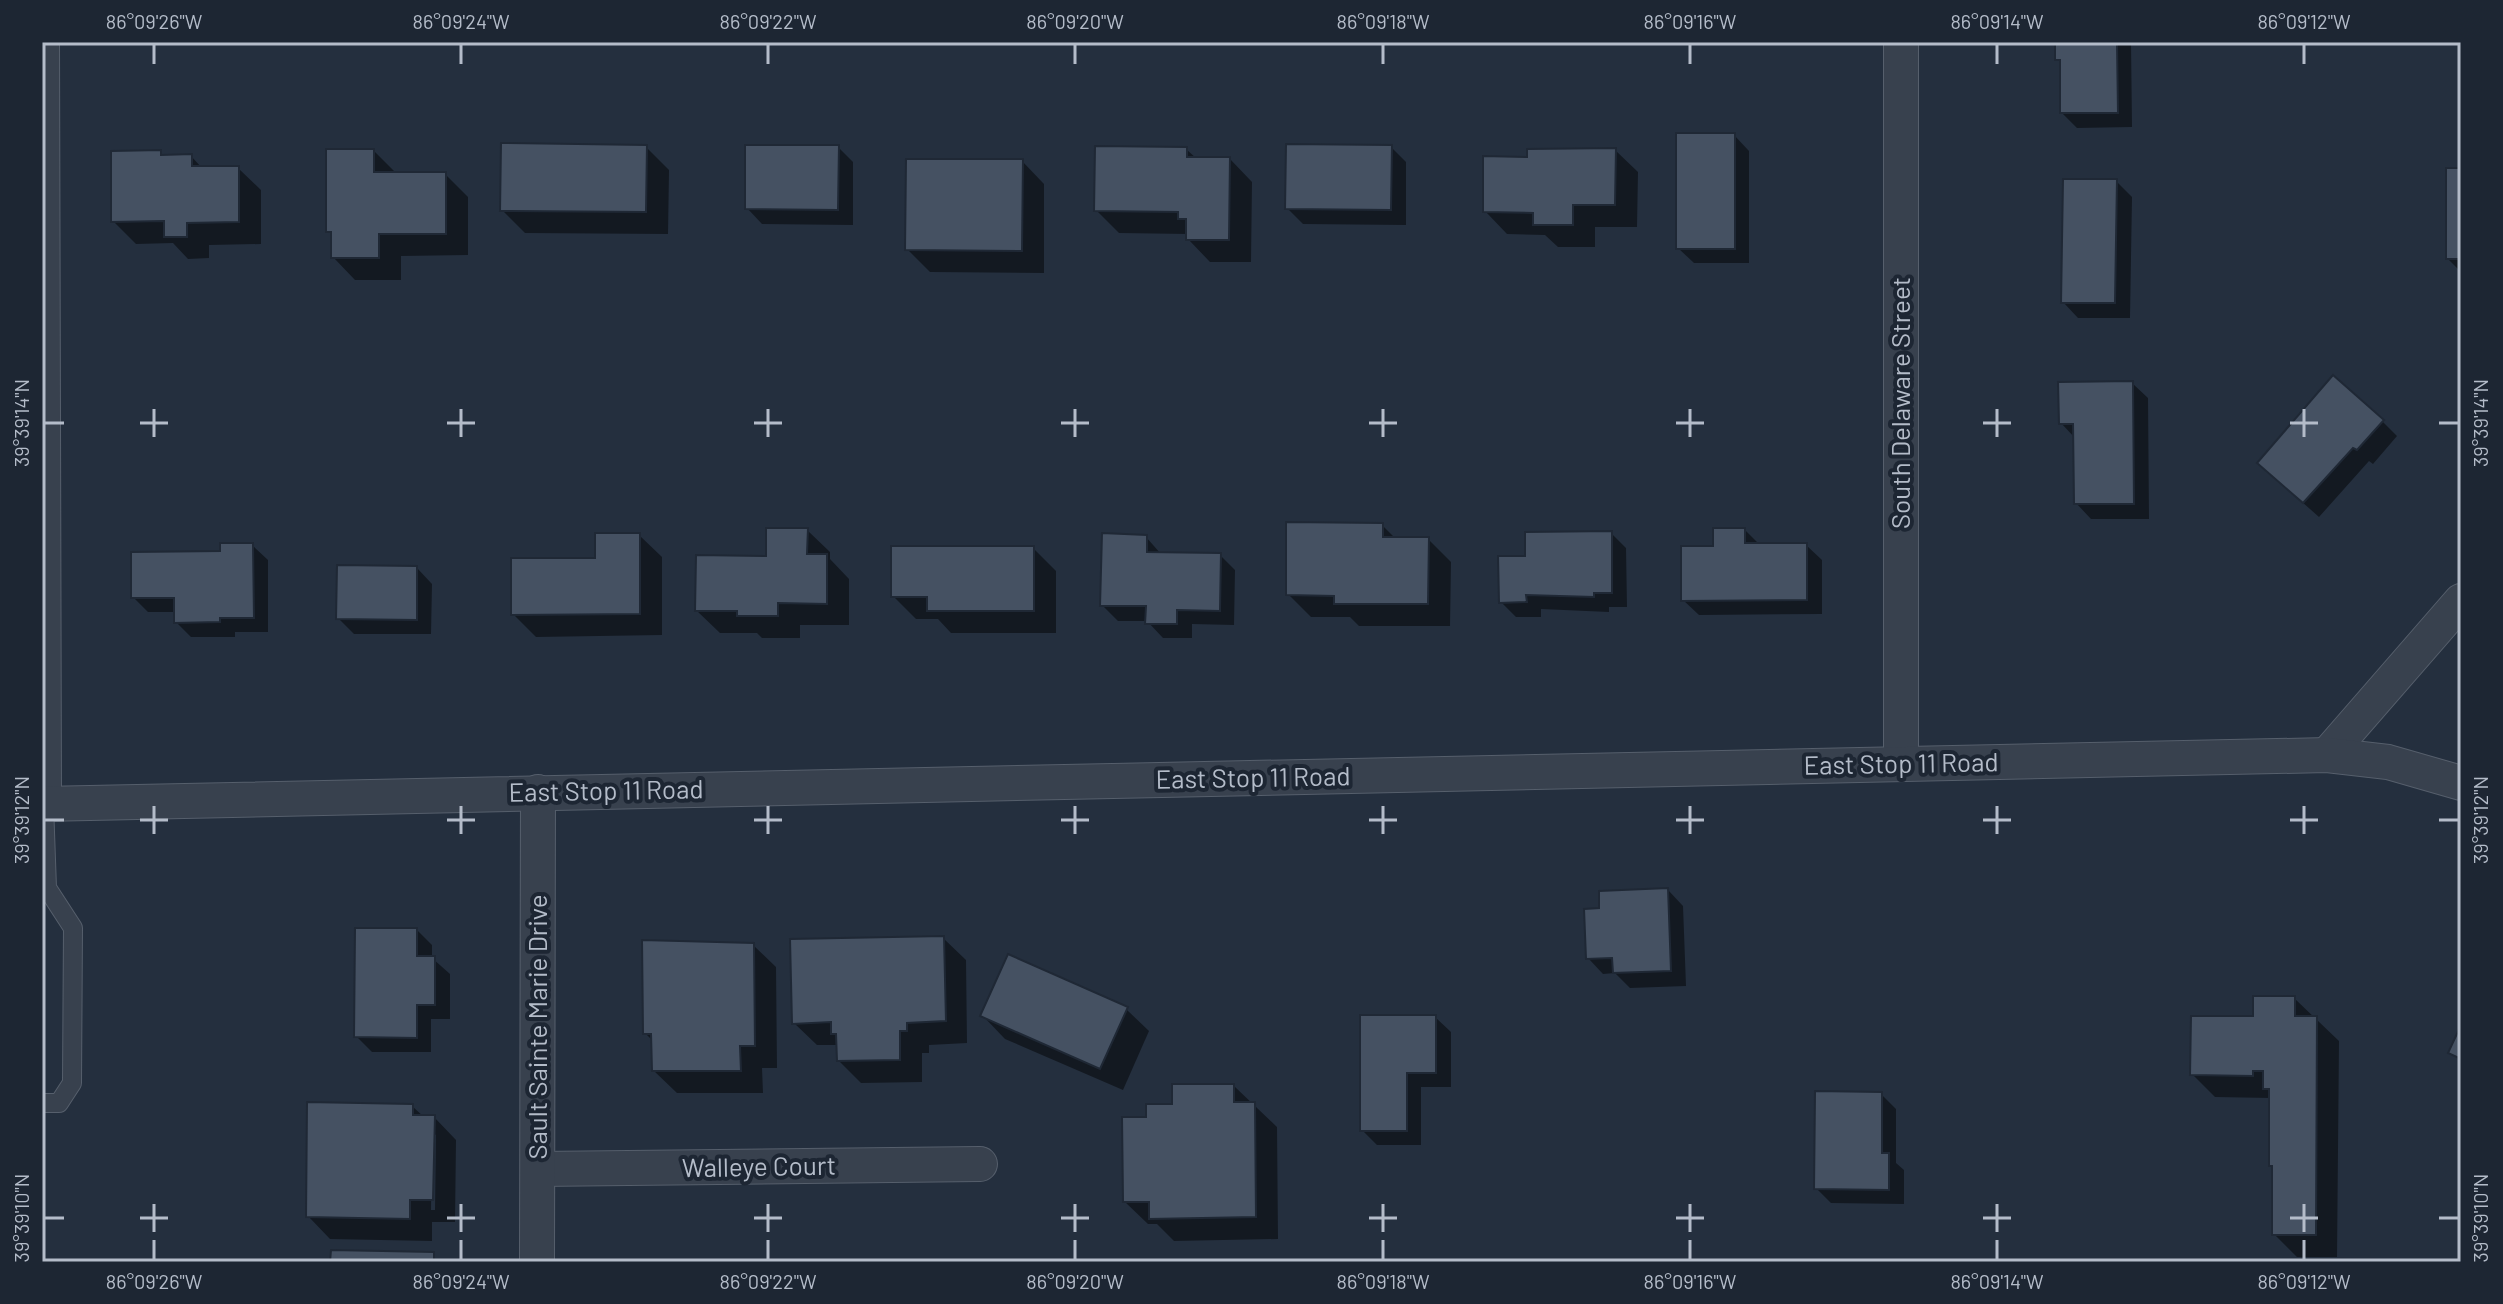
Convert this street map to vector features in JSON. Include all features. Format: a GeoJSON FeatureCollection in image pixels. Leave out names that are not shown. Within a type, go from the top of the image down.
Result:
{"type":"FeatureCollection","features":[{"type":"Feature","properties":{"kind":"street"},"geometry":{"type":"LineString","coordinates":[[42,42],[43,804]]}},
{"type":"Feature","properties":{"kind":"street","name":"South Delaware Street"},"geometry":{"type":"LineString","coordinates":[[1901,42],[1901,764]]}},
{"type":"Feature","properties":{"kind":"street"},"geometry":{"type":"LineString","coordinates":[[2327,755],[2461,601]]}},
{"type":"Feature","properties":{"kind":"street","name":"East Stop 11 Road"},"geometry":{"type":"LineString","coordinates":[[43,804],[2327,755],[2388,762],[2461,783]]}},
{"type":"Feature","properties":{"kind":"street","name":"Sault Sainte Marie Drive"},"geometry":{"type":"LineString","coordinates":[[537,1262],[538,792]]}},
{"type":"Feature","properties":{"kind":"street","name":"Walleye Court"},"geometry":{"type":"LineString","coordinates":[[538,1169],[980,1164]]}},
{"type":"Feature","properties":{"kind":"lane"},"geometry":{"type":"LineString","coordinates":[[42,1103],[59,1103],[72,1083],[73,928],[44,888],[43,804]]}},
{"type":"Feature","properties":{"kind":"building"},"geometry":{"type":"Polygon","coordinates":[[[2055,42],[2117,42],[2118,113],[2060,113],[2060,60],[2055,60],[2055,42]]]}},
{"type":"Feature","properties":{"kind":"building"},"geometry":{"type":"Polygon","coordinates":[[[1676,133],[1735,133],[1735,249],[1676,249],[1676,133]]]}},
{"type":"Feature","properties":{"kind":"building"},"geometry":{"type":"Polygon","coordinates":[[[501,143],[647,145],[646,212],[500,211],[501,143]]]}},
{"type":"Feature","properties":{"kind":"building"},"geometry":{"type":"Polygon","coordinates":[[[1286,144],[1392,145],[1391,210],[1285,209],[1286,144]]]}},
{"type":"Feature","properties":{"kind":"building"},"geometry":{"type":"Polygon","coordinates":[[[745,145],[839,145],[838,210],[745,209],[745,145]]]}},
{"type":"Feature","properties":{"kind":"building"},"geometry":{"type":"Polygon","coordinates":[[[1095,146],[1187,147],[1187,157],[1230,157],[1229,240],[1186,240],[1186,219],[1178,219],[1178,212],[1094,211],[1095,146]]]}},
{"type":"Feature","properties":{"kind":"building"},"geometry":{"type":"Polygon","coordinates":[[[1616,148],[1615,205],[1573,205],[1573,225],[1533,225],[1533,213],[1483,212],[1483,156],[1527,157],[1527,149],[1616,148]]]}},
{"type":"Feature","properties":{"kind":"building"},"geometry":{"type":"Polygon","coordinates":[[[326,149],[374,149],[374,172],[446,172],[446,234],[379,234],[379,258],[331,258],[331,232],[326,232],[326,149]]]}},
{"type":"Feature","properties":{"kind":"building"},"geometry":{"type":"Polygon","coordinates":[[[161,150],[161,155],[192,154],[192,166],[239,166],[239,222],[187,223],[187,237],[164,237],[164,221],[111,222],[111,151],[161,150]]]}},
{"type":"Feature","properties":{"kind":"building"},"geometry":{"type":"Polygon","coordinates":[[[906,159],[1023,159],[1022,251],[905,250],[906,159]]]}},
{"type":"Feature","properties":{"kind":"building"},"geometry":{"type":"Polygon","coordinates":[[[2446,168],[2461,168],[2461,259],[2446,259],[2446,168]]]}},
{"type":"Feature","properties":{"kind":"building"},"geometry":{"type":"Polygon","coordinates":[[[2063,179],[2117,179],[2115,303],[2061,303],[2063,179]]]}},
{"type":"Feature","properties":{"kind":"building"},"geometry":{"type":"Polygon","coordinates":[[[2333,375],[2384,420],[2357,450],[2353,448],[2303,503],[2257,463],[2333,375]]]}},
{"type":"Feature","properties":{"kind":"building"},"geometry":{"type":"Polygon","coordinates":[[[2133,381],[2134,504],[2074,504],[2073,424],[2059,424],[2058,382],[2133,381]]]}},
{"type":"Feature","properties":{"kind":"building"},"geometry":{"type":"Polygon","coordinates":[[[1286,522],[1383,523],[1383,537],[1429,537],[1428,604],[1334,604],[1334,596],[1286,595],[1286,522]]]}},
{"type":"Feature","properties":{"kind":"building"},"geometry":{"type":"Polygon","coordinates":[[[766,528],[808,528],[807,554],[827,554],[827,604],[778,603],[778,616],[737,616],[737,611],[695,611],[696,555],[766,556],[766,528]]]}},
{"type":"Feature","properties":{"kind":"building"},"geometry":{"type":"Polygon","coordinates":[[[1713,528],[1745,528],[1745,543],[1807,543],[1807,600],[1681,601],[1681,546],[1713,546],[1713,528]]]}},
{"type":"Feature","properties":{"kind":"building"},"geometry":{"type":"Polygon","coordinates":[[[1612,531],[1612,593],[1594,593],[1594,597],[1526,595],[1527,602],[1499,603],[1498,556],[1525,556],[1525,532],[1612,531]]]}},
{"type":"Feature","properties":{"kind":"building"},"geometry":{"type":"Polygon","coordinates":[[[595,533],[640,533],[640,614],[511,615],[511,558],[595,558],[595,533]]]}},
{"type":"Feature","properties":{"kind":"building"},"geometry":{"type":"Polygon","coordinates":[[[1102,533],[1147,535],[1147,552],[1221,553],[1220,611],[1177,610],[1177,624],[1145,624],[1146,606],[1100,606],[1102,533]]]}},
{"type":"Feature","properties":{"kind":"building"},"geometry":{"type":"Polygon","coordinates":[[[220,543],[253,543],[254,618],[174,623],[174,598],[131,598],[131,552],[220,551],[220,543]]]}},
{"type":"Feature","properties":{"kind":"building"},"geometry":{"type":"Polygon","coordinates":[[[891,546],[1034,546],[1034,611],[927,611],[927,597],[891,597],[891,546]]]}},
{"type":"Feature","properties":{"kind":"building"},"geometry":{"type":"Polygon","coordinates":[[[337,565],[417,566],[417,620],[336,619],[337,565]]]}},
{"type":"Feature","properties":{"kind":"building"},"geometry":{"type":"Polygon","coordinates":[[[1668,888],[1671,971],[1613,973],[1612,958],[1586,959],[1584,909],[1599,908],[1599,891],[1668,888]]]}},
{"type":"Feature","properties":{"kind":"building"},"geometry":{"type":"Polygon","coordinates":[[[355,928],[417,928],[417,956],[435,956],[435,1005],[417,1005],[417,1038],[354,1037],[355,928]]]}},
{"type":"Feature","properties":{"kind":"building"},"geometry":{"type":"Polygon","coordinates":[[[944,936],[946,1021],[907,1023],[907,1031],[900,1031],[900,1060],[837,1061],[836,1034],[831,1034],[831,1022],[792,1024],[790,939],[944,936]]]}},
{"type":"Feature","properties":{"kind":"building"},"geometry":{"type":"Polygon","coordinates":[[[642,940],[754,943],[755,1046],[740,1046],[741,1071],[652,1071],[651,1034],[643,1034],[642,940]]]}},
{"type":"Feature","properties":{"kind":"building"},"geometry":{"type":"Polygon","coordinates":[[[1008,954],[1128,1007],[1100,1069],[980,1016],[1008,954]]]}},
{"type":"Feature","properties":{"kind":"building"},"geometry":{"type":"Polygon","coordinates":[[[2253,996],[2295,996],[2295,1016],[2317,1016],[2316,1235],[2272,1235],[2269,1089],[2263,1089],[2263,1071],[2253,1071],[2253,1076],[2190,1075],[2191,1016],[2253,1016],[2253,996]]]}},
{"type":"Feature","properties":{"kind":"building"},"geometry":{"type":"Polygon","coordinates":[[[1360,1015],[1436,1015],[1436,1073],[1407,1073],[1407,1131],[1360,1131],[1360,1015]]]}},
{"type":"Feature","properties":{"kind":"building"},"geometry":{"type":"Polygon","coordinates":[[[2461,1025],[2461,1059],[2448,1053],[2461,1025]]]}},
{"type":"Feature","properties":{"kind":"building"},"geometry":{"type":"Polygon","coordinates":[[[1172,1084],[1234,1084],[1234,1102],[1255,1102],[1256,1217],[1149,1219],[1149,1202],[1123,1202],[1122,1117],[1146,1117],[1146,1104],[1172,1104],[1172,1084]]]}},
{"type":"Feature","properties":{"kind":"building"},"geometry":{"type":"Polygon","coordinates":[[[1815,1091],[1882,1092],[1882,1153],[1889,1153],[1889,1190],[1814,1189],[1815,1091]]]}},
{"type":"Feature","properties":{"kind":"building"},"geometry":{"type":"Polygon","coordinates":[[[307,1102],[413,1104],[413,1115],[435,1115],[433,1200],[410,1200],[410,1219],[306,1217],[307,1102]]]}},
{"type":"Feature","properties":{"kind":"building"},"geometry":{"type":"Polygon","coordinates":[[[331,1250],[434,1252],[434,1262],[330,1262],[331,1250]]]}}]}
